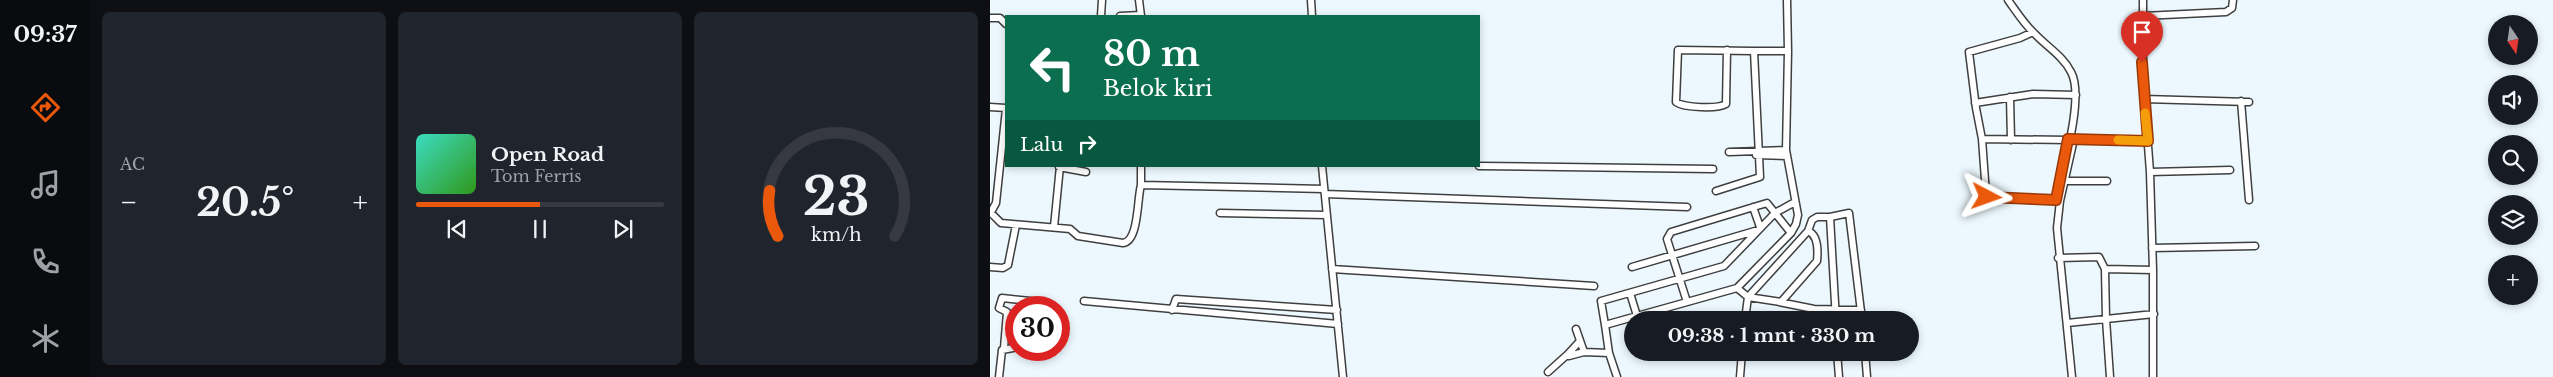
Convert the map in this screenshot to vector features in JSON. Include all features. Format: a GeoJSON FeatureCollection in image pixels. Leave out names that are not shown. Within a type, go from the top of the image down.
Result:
{"type":"FeatureCollection","features":[{"type":"Feature","properties":{"kind":"street"},"geometry":{"type":"LineString","coordinates":[[1101,15],[1102,0]]}},
{"type":"Feature","properties":{"kind":"street"},"geometry":{"type":"LineString","coordinates":[[1139,0],[1141,15]]}},
{"type":"Feature","properties":{"kind":"street"},"geometry":{"type":"LineString","coordinates":[[1311,0],[1312,15]]}},
{"type":"Feature","properties":{"kind":"street"},"geometry":{"type":"LineString","coordinates":[[1744,311],[1743,293],[1791,233],[1798,216],[1787,153],[1787,0]]}},
{"type":"Feature","properties":{"kind":"street"},"geometry":{"type":"LineString","coordinates":[[2008,0],[2033,32],[2070,70],[2076,96],[2076,105],[2065,181],[2058,200]]}},
{"type":"Feature","properties":{"kind":"street"},"geometry":{"type":"LineString","coordinates":[[2143,0],[2143,141],[2150,172],[2152,248],[2150,315],[2153,377]]}},
{"type":"Feature","properties":{"kind":"street"},"geometry":{"type":"LineString","coordinates":[[2143,16],[2226,12],[2232,8],[2233,0]]}},
{"type":"Feature","properties":{"kind":"street"},"geometry":{"type":"LineString","coordinates":[[990,18],[1000,18],[1005,23]]}},
{"type":"Feature","properties":{"kind":"street"},"geometry":{"type":"LineString","coordinates":[[2033,32],[2020,38],[1969,52],[1975,103],[1982,139],[1988,198],[2058,200]]}},
{"type":"Feature","properties":{"kind":"street"},"geometry":{"type":"LineString","coordinates":[[1727,50],[1726,104],[1720,107],[1684,106],[1676,102],[1677,50],[1727,50],[1788,51]]}},
{"type":"Feature","properties":{"kind":"street"},"geometry":{"type":"LineString","coordinates":[[1716,191],[1760,179],[1754,51]]}},
{"type":"Feature","properties":{"kind":"street"},"geometry":{"type":"LineString","coordinates":[[1975,103],[2034,94],[2076,96]]}},
{"type":"Feature","properties":{"kind":"street"},"geometry":{"type":"LineString","coordinates":[[2010,97],[2011,140]]}},
{"type":"Feature","properties":{"kind":"street"},"geometry":{"type":"LineString","coordinates":[[2144,99],[2249,102]]}},
{"type":"Feature","properties":{"kind":"street"},"geometry":{"type":"LineString","coordinates":[[2241,101],[2248,200]]}},
{"type":"Feature","properties":{"kind":"street"},"geometry":{"type":"LineString","coordinates":[[990,107],[1005,108]]}},
{"type":"Feature","properties":{"kind":"street"},"geometry":{"type":"LineString","coordinates":[[1005,123],[996,203],[990,212],[1001,223],[1070,228],[1078,236],[1127,242],[1134,236],[1142,185],[1141,167]]}},
{"type":"Feature","properties":{"kind":"street"},"geometry":{"type":"LineString","coordinates":[[1982,139],[2143,141]]}},
{"type":"Feature","properties":{"kind":"street"},"geometry":{"type":"LineString","coordinates":[[2071,139],[2058,200],[2057,228],[2058,258],[2072,377]]}},
{"type":"Feature","properties":{"kind":"street"},"geometry":{"type":"LineString","coordinates":[[1726,153],[1787,153]]}},
{"type":"Feature","properties":{"kind":"street"},"geometry":{"type":"LineString","coordinates":[[1480,166],[1713,169]]}},
{"type":"Feature","properties":{"kind":"street"},"geometry":{"type":"LineString","coordinates":[[1054,227],[1060,167],[1086,172]]}},
{"type":"Feature","properties":{"kind":"street"},"geometry":{"type":"LineString","coordinates":[[1322,167],[1343,377]]}},
{"type":"Feature","properties":{"kind":"street"},"geometry":{"type":"LineString","coordinates":[[2150,172],[2230,170]]}},
{"type":"Feature","properties":{"kind":"street"},"geometry":{"type":"LineString","coordinates":[[2065,181],[2107,181]]}},
{"type":"Feature","properties":{"kind":"street"},"geometry":{"type":"LineString","coordinates":[[1142,185],[1687,207]]}},
{"type":"Feature","properties":{"kind":"street"},"geometry":{"type":"LineString","coordinates":[[1616,377],[1601,301],[1724,266],[1774,214],[1795,202]]}},
{"type":"Feature","properties":{"kind":"street"},"geometry":{"type":"LineString","coordinates":[[1687,302],[1668,239],[1671,232],[1767,203],[1791,233]]}},
{"type":"Feature","properties":{"kind":"street"},"geometry":{"type":"LineString","coordinates":[[1753,207],[1758,229]]}},
{"type":"Feature","properties":{"kind":"street"},"geometry":{"type":"LineString","coordinates":[[1220,213],[1327,215]]}},
{"type":"Feature","properties":{"kind":"street"},"geometry":{"type":"LineString","coordinates":[[1655,311],[1687,302],[1743,293],[1779,302],[1836,311],[1861,310],[1849,213],[1814,219],[1808,231],[1743,293]]}},
{"type":"Feature","properties":{"kind":"street"},"geometry":{"type":"LineString","coordinates":[[1830,216],[1836,311]]}},
{"type":"Feature","properties":{"kind":"street"},"geometry":{"type":"LineString","coordinates":[[990,267],[1003,268],[1008,265],[1016,225]]}},
{"type":"Feature","properties":{"kind":"street"},"geometry":{"type":"LineString","coordinates":[[1632,268],[1731,239],[1758,229]]}},
{"type":"Feature","properties":{"kind":"street"},"geometry":{"type":"LineString","coordinates":[[1779,302],[1817,261],[1816,240],[1812,233],[1808,231]]}},
{"type":"Feature","properties":{"kind":"street"},"geometry":{"type":"LineString","coordinates":[[1731,239],[1734,255]]}},
{"type":"Feature","properties":{"kind":"street"},"geometry":{"type":"LineString","coordinates":[[2152,248],[2255,246]]}},
{"type":"Feature","properties":{"kind":"street"},"geometry":{"type":"LineString","coordinates":[[2058,258],[2099,257],[2105,269],[2110,377]]}},
{"type":"Feature","properties":{"kind":"street"},"geometry":{"type":"LineString","coordinates":[[1332,269],[1594,286]]}},
{"type":"Feature","properties":{"kind":"street"},"geometry":{"type":"LineString","coordinates":[[2105,269],[2150,270]]}},
{"type":"Feature","properties":{"kind":"street"},"geometry":{"type":"LineString","coordinates":[[1630,293],[1635,311]]}},
{"type":"Feature","properties":{"kind":"street"},"geometry":{"type":"LineString","coordinates":[[1005,298],[1002,298],[999,308],[1005,310]]}},
{"type":"Feature","properties":{"kind":"street"},"geometry":{"type":"LineString","coordinates":[[1172,310],[1176,300],[1337,310]]}},
{"type":"Feature","properties":{"kind":"street"},"geometry":{"type":"LineString","coordinates":[[1084,301],[1338,324]]}},
{"type":"Feature","properties":{"kind":"street"},"geometry":{"type":"LineString","coordinates":[[1289,321],[1291,307]]}},
{"type":"Feature","properties":{"kind":"street"},"geometry":{"type":"LineString","coordinates":[[2067,323],[2150,315]]}},
{"type":"Feature","properties":{"kind":"street"},"geometry":{"type":"LineString","coordinates":[[1605,325],[1624,320]]}},
{"type":"Feature","properties":{"kind":"street"},"geometry":{"type":"LineString","coordinates":[[1576,329],[1584,352]]}},
{"type":"Feature","properties":{"kind":"street"},"geometry":{"type":"LineString","coordinates":[[999,377],[1005,336]]}},
{"type":"Feature","properties":{"kind":"street"},"geometry":{"type":"LineString","coordinates":[[1548,372],[1579,342]]}},
{"type":"Feature","properties":{"kind":"street"},"geometry":{"type":"LineString","coordinates":[[1568,354],[1570,356],[1584,352],[1610,354]]}},
{"type":"Feature","properties":{"kind":"street"},"geometry":{"type":"LineString","coordinates":[[1740,377],[1741,361]]}},
{"type":"Feature","properties":{"kind":"street"},"geometry":{"type":"LineString","coordinates":[[1838,361],[1839,377]]}},
{"type":"Feature","properties":{"kind":"street"},"geometry":{"type":"LineString","coordinates":[[1866,361],[1867,377]]}},
{"type":"Feature","properties":{"kind":"slow traffic"},"geometry":{"type":"LineString","coordinates":[[2118,140],[2148,141],[2145,113]]}},
{"type":"Feature","properties":{"kind":"route"},"geometry":{"type":"LineString","coordinates":[[1987,197],[2056,200],[2068,139],[2148,141],[2142,62]]}}]}
